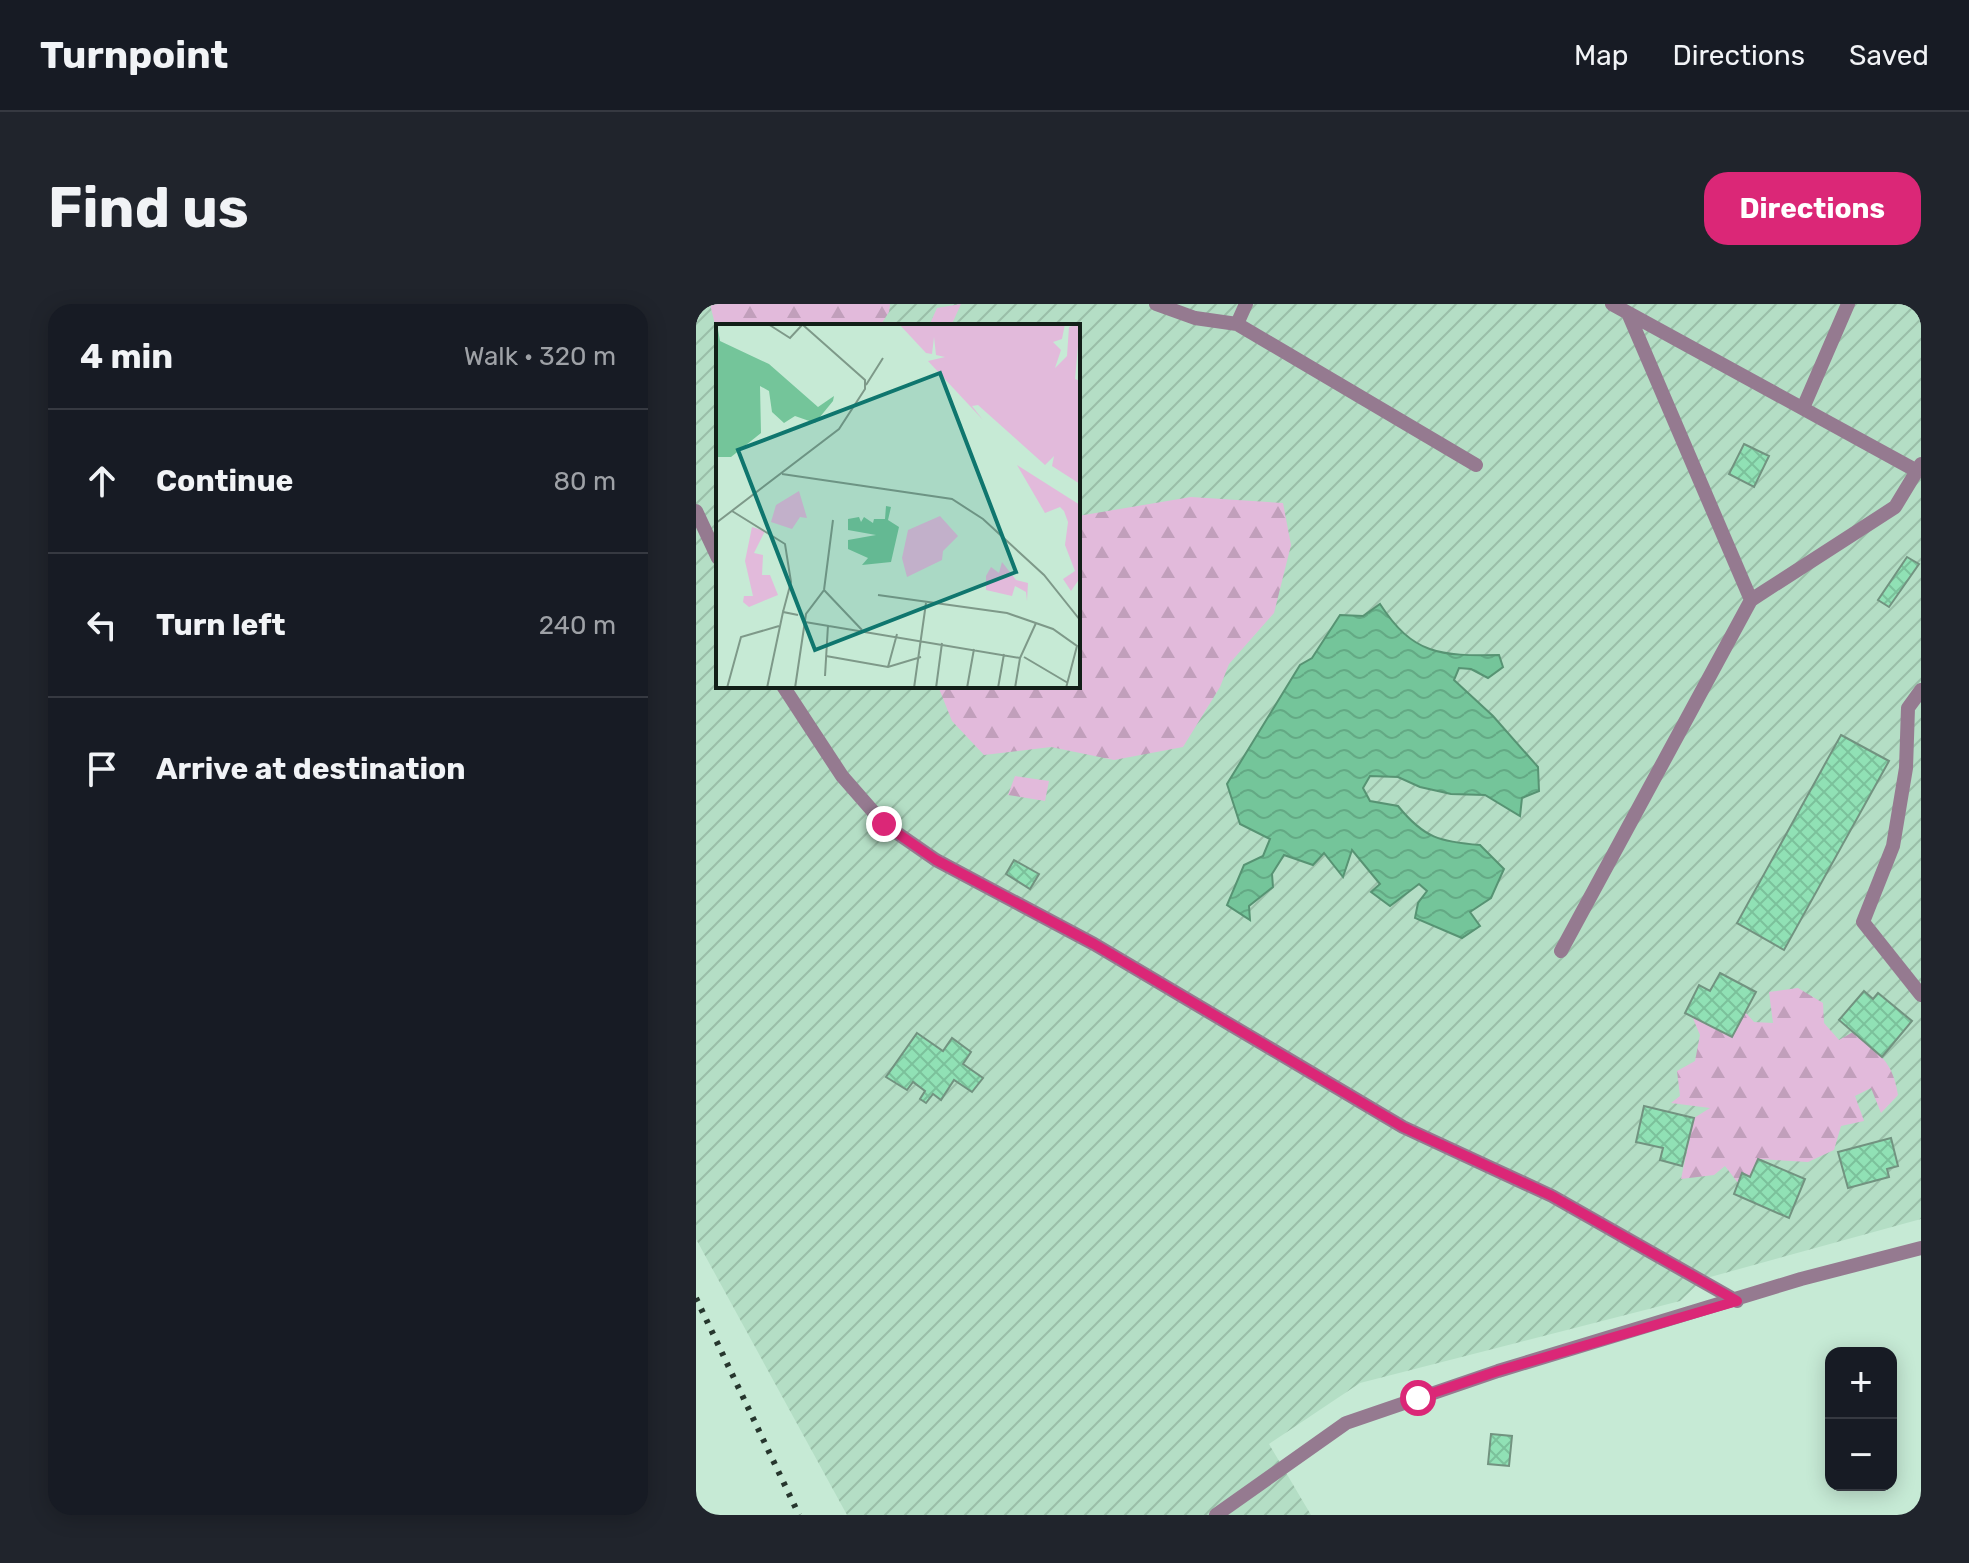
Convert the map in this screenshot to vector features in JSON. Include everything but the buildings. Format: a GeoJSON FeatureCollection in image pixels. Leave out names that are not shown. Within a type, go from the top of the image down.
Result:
{"type":"FeatureCollection","features":[{"type":"Feature","properties":{"kind":"lane"},"geometry":{"type":"LineString","coordinates":[[1156,304],[1195,318],[1237,324],[1476,465]]}},
{"type":"Feature","properties":{"kind":"lane"},"geometry":{"type":"LineString","coordinates":[[1237,324],[1246,304]]}},
{"type":"Feature","properties":{"kind":"lane"},"geometry":{"type":"LineString","coordinates":[[1561,951],[1751,600],[1895,507],[1919,468],[1612,304]]}},
{"type":"Feature","properties":{"kind":"lane"},"geometry":{"type":"LineString","coordinates":[[1803,408],[1848,304]]}},
{"type":"Feature","properties":{"kind":"lane"},"geometry":{"type":"LineString","coordinates":[[1628,313],[1751,600]]}},
{"type":"Feature","properties":{"kind":"lane"},"geometry":{"type":"LineString","coordinates":[[696,511],[716,554]]}},
{"type":"Feature","properties":{"kind":"lane"},"geometry":{"type":"LineString","coordinates":[[784,688],[842,776],[884,824],[936,860],[1094,944],[1403,1127],[1552,1196],[1737,1301]]}},
{"type":"Feature","properties":{"kind":"lane"},"geometry":{"type":"LineString","coordinates":[[1921,690],[1908,708],[1906,768],[1893,846],[1863,922],[1921,995]]}},
{"type":"Feature","properties":{"kind":"lane"},"geometry":{"type":"LineString","coordinates":[[1216,1515],[1346,1423],[1498,1371],[1737,1301],[1801,1279],[1921,1248]]}},
{"type":"Feature","properties":{"kind":"shaded area"},"geometry":{"type":"Polygon","coordinates":[[[696,304],[1921,304],[1921,1219],[1703,1279],[1680,1301],[1360,1383],[1269,1444],[1311,1515],[847,1515],[696,1239],[696,304]]]}},
{"type":"Feature","properties":{"kind":"green space"},"geometry":{"type":"Polygon","coordinates":[[[710,304],[890,304],[881,324],[716,324],[716,329],[710,304]]]}},
{"type":"Feature","properties":{"kind":"green space"},"geometry":{"type":"Polygon","coordinates":[[[961,304],[952,324],[930,324],[937,308],[961,304]]]}},
{"type":"Feature","properties":{"kind":"green space"},"geometry":{"type":"Polygon","coordinates":[[[1191,497],[1283,503],[1291,545],[1274,613],[1229,664],[1220,687],[1183,747],[1114,760],[1051,747],[984,755],[952,721],[939,688],[1080,688],[1080,516],[1191,497]]]}},
{"type":"Feature","properties":{"kind":"green space"},"geometry":{"type":"Polygon","coordinates":[[[1015,776],[1049,781],[1045,801],[1008,795],[1015,776]]]}},
{"type":"Feature","properties":{"kind":"green space"},"geometry":{"type":"Polygon","coordinates":[[[1798,988],[1823,1003],[1824,1023],[1839,1040],[1853,1032],[1883,1059],[1893,1074],[1898,1095],[1881,1113],[1871,1088],[1855,1096],[1864,1121],[1841,1126],[1834,1150],[1808,1162],[1758,1159],[1750,1177],[1743,1174],[1738,1183],[1725,1166],[1714,1175],[1681,1179],[1694,1118],[1710,1108],[1671,1103],[1680,1096],[1677,1071],[1695,1061],[1700,1035],[1692,1016],[1732,1037],[1745,1012],[1754,1022],[1773,1023],[1769,992],[1798,988]]]}},
{"type":"Feature","properties":{"kind":"water"},"geometry":{"type":"Polygon","coordinates":[[[1380,604],[1404,634],[1430,649],[1460,655],[1499,655],[1503,667],[1488,678],[1471,669],[1459,668],[1454,680],[1493,716],[1538,767],[1539,791],[1522,798],[1520,816],[1485,795],[1451,794],[1420,787],[1398,777],[1370,776],[1363,788],[1370,801],[1398,806],[1425,832],[1443,840],[1480,845],[1504,869],[1491,898],[1470,912],[1480,926],[1462,938],[1415,918],[1418,903],[1427,891],[1419,884],[1390,906],[1371,892],[1380,884],[1352,850],[1343,877],[1324,853],[1313,865],[1284,855],[1272,874],[1273,887],[1249,906],[1250,920],[1227,905],[1244,865],[1263,856],[1270,839],[1240,824],[1227,784],[1300,665],[1312,658],[1340,615],[1363,616],[1380,604]]]}},
{"type":"Feature","properties":{"kind":"railway"},"geometry":{"type":"LineString","coordinates":[[696,1298],[799,1515]]}},
{"type":"Feature","properties":{"kind":"route"},"geometry":{"type":"LineString","coordinates":[[884,824],[936,860],[1094,944],[1403,1127],[1552,1196],[1737,1301],[1498,1371],[1418,1398]]}}]}
